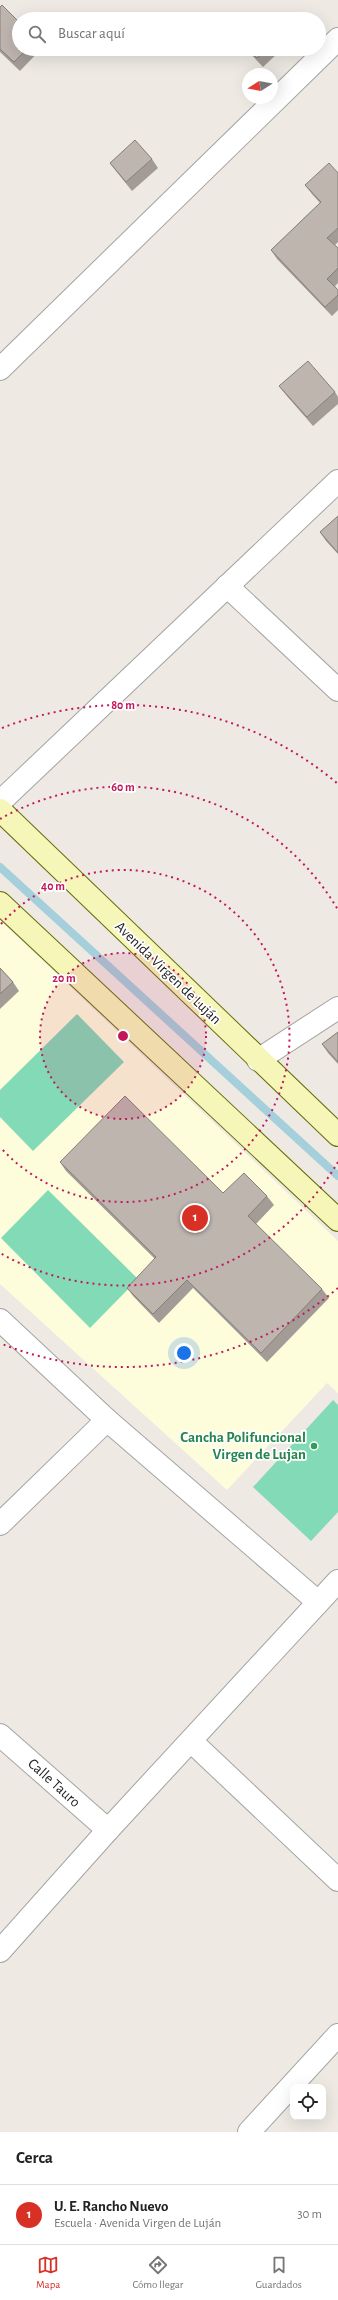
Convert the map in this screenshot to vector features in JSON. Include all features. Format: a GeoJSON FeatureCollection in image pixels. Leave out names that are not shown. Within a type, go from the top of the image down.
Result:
{"type":"FeatureCollection","features":[{"type":"Feature","properties":{"kind":"main road","name":"Avenida Virgen de Luján"},"geometry":{"type":"LineString","coordinates":[[0,810],[258,1060],[338,1135]]}},
{"type":"Feature","properties":{"kind":"main road"},"geometry":{"type":"LineString","coordinates":[[0,903],[338,1220]]}},
{"type":"Feature","properties":{"kind":"street"},"geometry":{"type":"LineString","coordinates":[[326,51],[338,39]]}},
{"type":"Feature","properties":{"kind":"street"},"geometry":{"type":"LineString","coordinates":[[0,369],[321,56]]}},
{"type":"Feature","properties":{"kind":"street"},"geometry":{"type":"LineString","coordinates":[[0,802],[338,481]]}},
{"type":"Feature","properties":{"kind":"street"},"geometry":{"type":"LineString","coordinates":[[227,586],[338,690]]}},
{"type":"Feature","properties":{"kind":"street"},"geometry":{"type":"LineString","coordinates":[[258,1060],[338,1008]]}},
{"type":"Feature","properties":{"kind":"street"},"geometry":{"type":"LineString","coordinates":[[0,1320],[107,1420],[318,1602]]}},
{"type":"Feature","properties":{"kind":"street"},"geometry":{"type":"LineString","coordinates":[[0,1524],[107,1420]]}},
{"type":"Feature","properties":{"kind":"street"},"geometry":{"type":"LineString","coordinates":[[0,1951],[108,1830],[338,1581]]}},
{"type":"Feature","properties":{"kind":"street","name":"Calle Tauro"},"geometry":{"type":"LineString","coordinates":[[0,1735],[108,1830]]}},
{"type":"Feature","properties":{"kind":"street"},"geometry":{"type":"LineString","coordinates":[[191,1741],[338,1880]]}},
{"type":"Feature","properties":{"kind":"street"},"geometry":{"type":"LineString","coordinates":[[249,2132],[338,2035]]}},
{"type":"Feature","properties":{"kind":"shaded area"},"geometry":{"type":"Polygon","coordinates":[[[0,920],[338,1241],[338,1393],[327,1383],[227,1490],[0,1284],[0,920]]]}},
{"type":"Feature","properties":{"kind":"green space"},"geometry":{"type":"Polygon","coordinates":[[[77,1014],[124,1062],[33,1151],[0,1117],[0,1090],[77,1014]]]}},
{"type":"Feature","properties":{"kind":"green space"},"geometry":{"type":"Polygon","coordinates":[[[48,1190],[138,1279],[90,1328],[1,1238],[48,1190]]]}},
{"type":"Feature","properties":{"kind":"green space","name":"Cancha Polifuncional Virgen de Lujan"},"geometry":{"type":"Polygon","coordinates":[[[333,1400],[338,1405],[338,1512],[311,1541],[253,1487],[333,1400]]]}},
{"type":"Feature","properties":{"kind":"building"},"geometry":{"type":"Polygon","coordinates":[[[2,5],[12,15],[12,56],[20,56],[14,62],[0,49],[0,7],[2,5]]]}},
{"type":"Feature","properties":{"kind":"building"},"geometry":{"type":"Polygon","coordinates":[[[135,140],[152,159],[126,182],[110,163],[135,140]]]}},
{"type":"Feature","properties":{"kind":"building"},"geometry":{"type":"Polygon","coordinates":[[[329,163],[338,173],[338,228],[327,238],[338,248],[338,268],[327,279],[338,290],[338,295],[325,307],[271,250],[321,202],[305,185],[329,163]]]}},
{"type":"Feature","properties":{"kind":"building"},"geometry":{"type":"Polygon","coordinates":[[[308,361],[335,392],[307,417],[279,386],[308,361]]]}},
{"type":"Feature","properties":{"kind":"building"},"geometry":{"type":"Polygon","coordinates":[[[338,516],[338,553],[320,532],[338,516]]]}},
{"type":"Feature","properties":{"kind":"building"},"geometry":{"type":"Polygon","coordinates":[[[0,968],[13,982],[0,994],[0,968]]]}},
{"type":"Feature","properties":{"kind":"building"},"geometry":{"type":"Polygon","coordinates":[[[338,1032],[338,1062],[322,1044],[338,1032]]]}},
{"type":"Feature","properties":{"kind":"building"},"geometry":{"type":"Polygon","coordinates":[[[125,1096],[223,1193],[244,1173],[267,1196],[248,1216],[322,1289],[261,1353],[187,1280],[153,1314],[127,1288],[156,1257],[60,1162],[125,1096]]]}},
{"type":"Feature","properties":{"kind":"waterway"},"geometry":{"type":"LineString","coordinates":[[0,867],[338,1176]]}},
{"type":"Feature","properties":{"kind":"place","name":"U. E. Rancho Nuevo"},"geometry":{"type":"Point","coordinates":[195,1218]}},
{"type":"Feature","properties":{"kind":"place","name":"Cancha Polifuncional Virgen de Lujan"},"geometry":{"type":"Point","coordinates":[314,1446]}}]}
